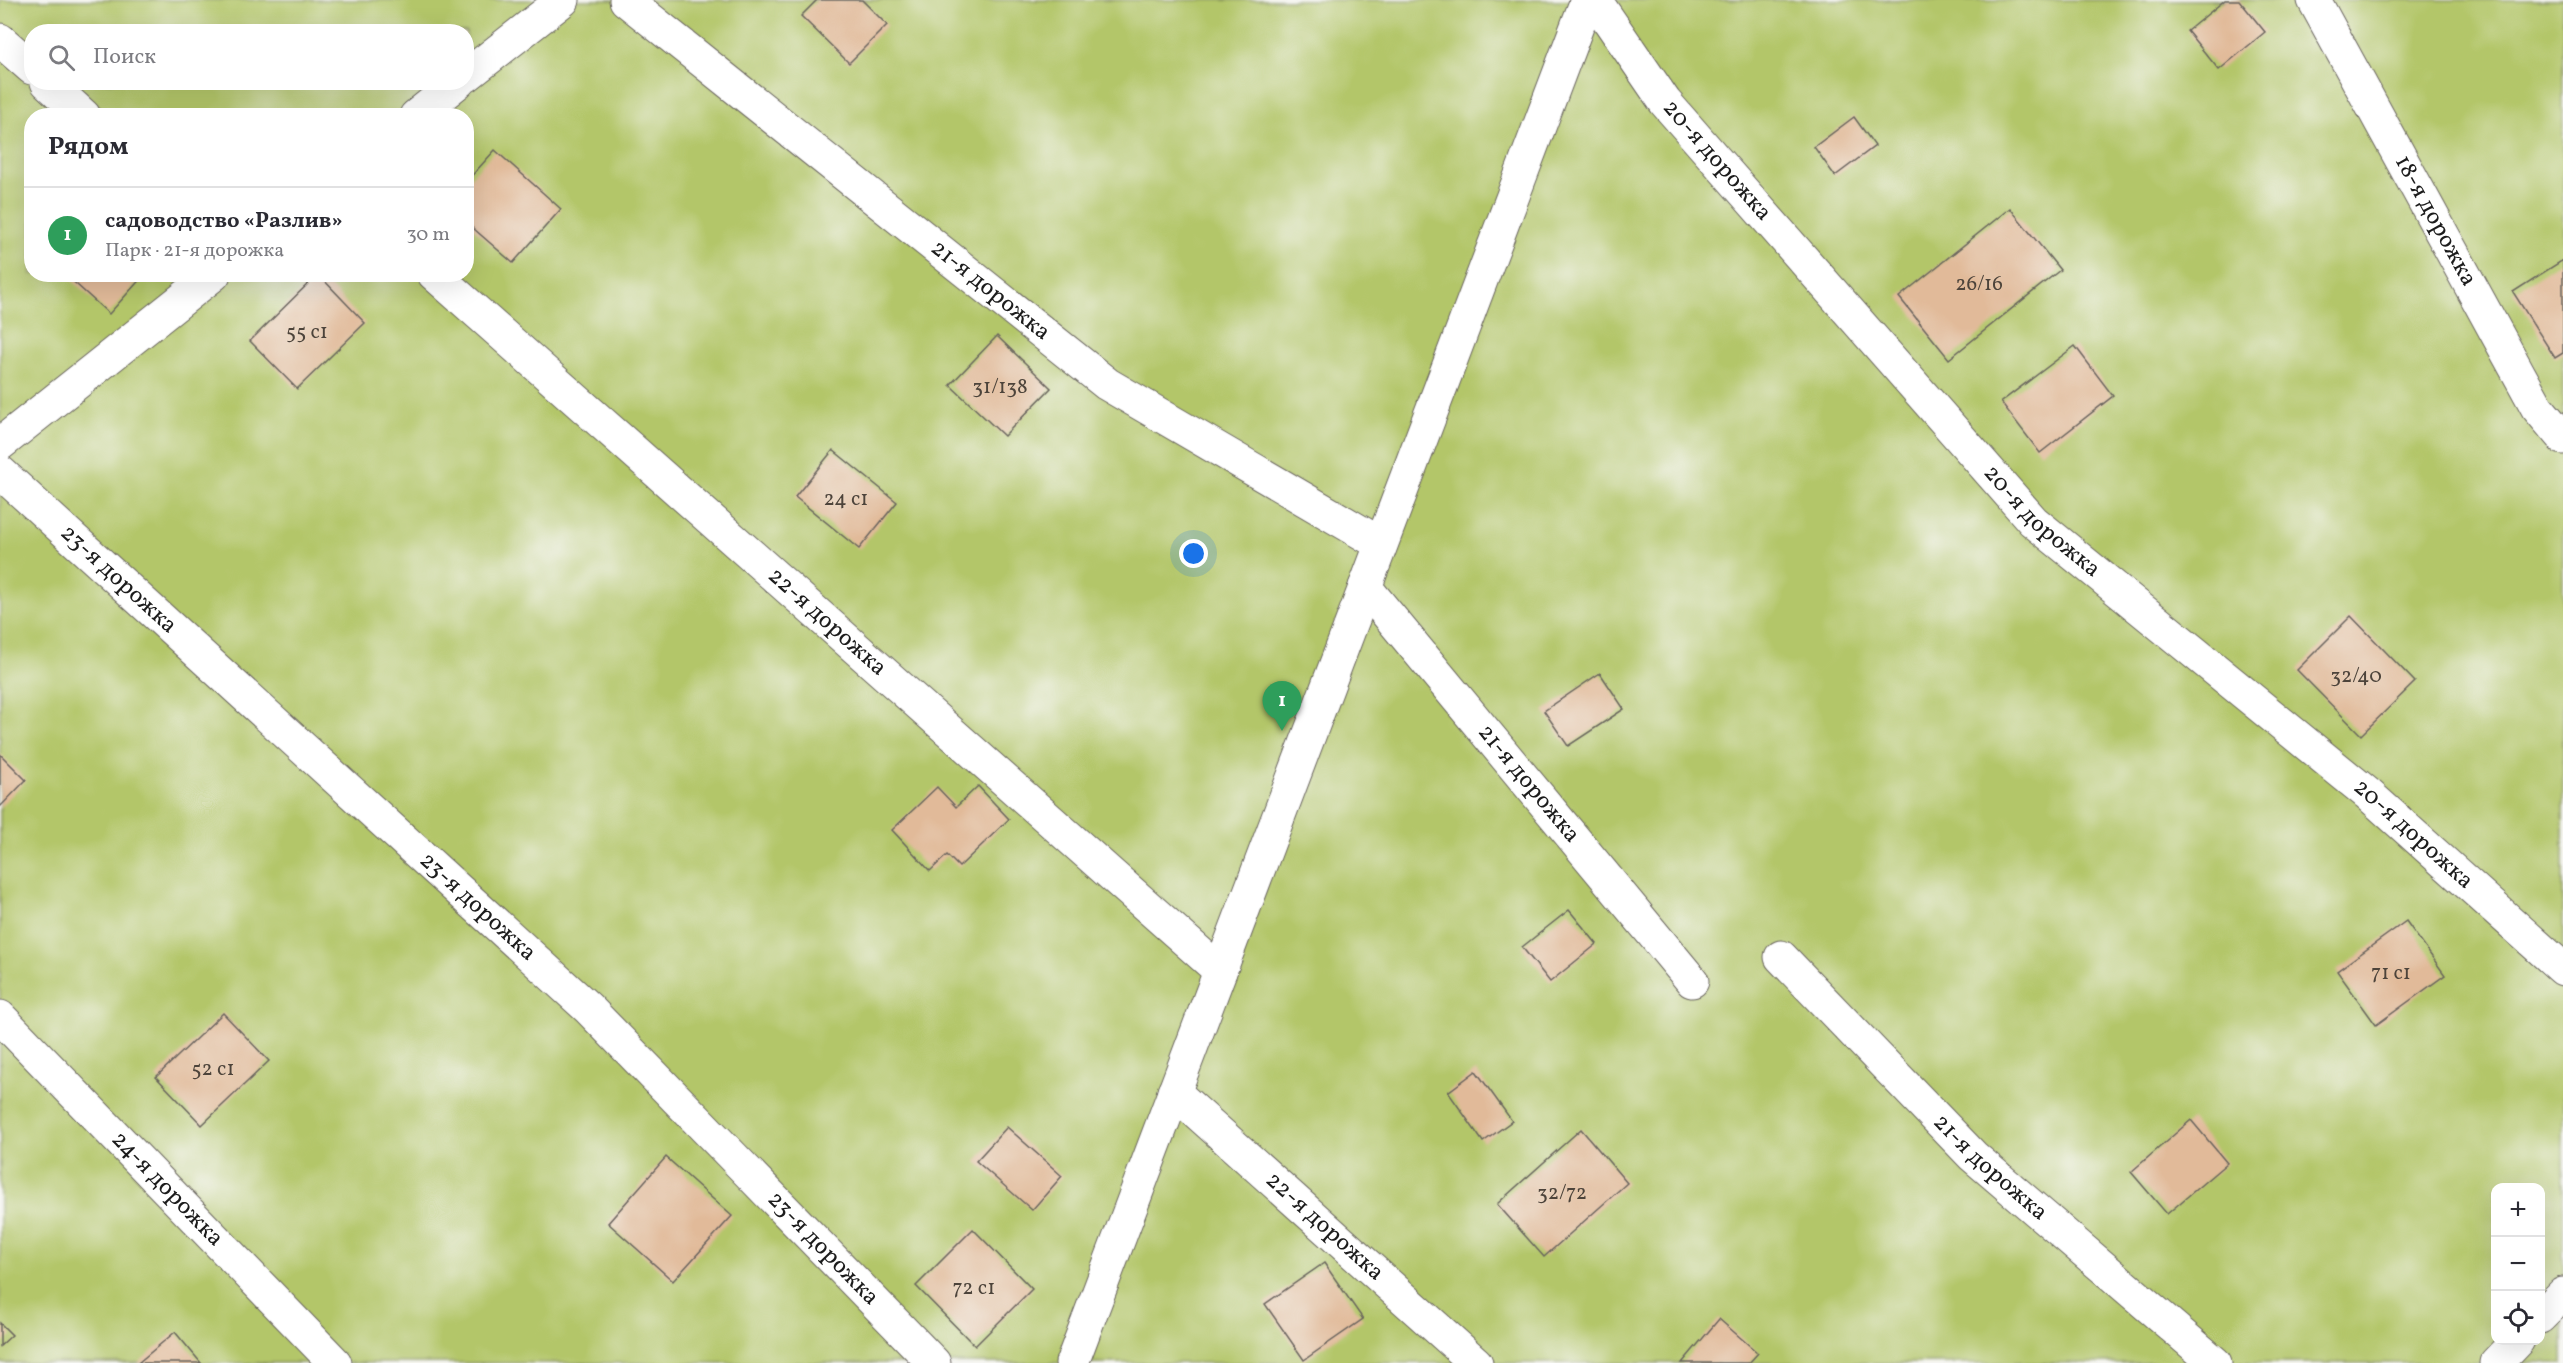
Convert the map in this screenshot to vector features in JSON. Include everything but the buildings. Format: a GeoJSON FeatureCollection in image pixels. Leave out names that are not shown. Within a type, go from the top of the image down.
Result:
{"type":"FeatureCollection","features":[{"type":"Feature","properties":{"kind":"street"},"geometry":{"type":"LineString","coordinates":[[474,70],[563,0]]}},
{"type":"Feature","properties":{"kind":"street","name":"21-я дорожка"},"geometry":{"type":"LineString","coordinates":[[626,0],[1107,384],[1381,544]]}},
{"type":"Feature","properties":{"kind":"street"},"geometry":{"type":"LineString","coordinates":[[1072,1363],[1587,0]]}},
{"type":"Feature","properties":{"kind":"street","name":"20-я дорожка"},"geometry":{"type":"LineString","coordinates":[[1595,0],[1665,102],[2033,521],[2368,794],[2563,969]]}},
{"type":"Feature","properties":{"kind":"street","name":"18-я дорожка"},"geometry":{"type":"LineString","coordinates":[[2314,0],[2537,407],[2563,438]]}},
{"type":"Feature","properties":{"kind":"street"},"geometry":{"type":"LineString","coordinates":[[0,40],[24,62]]}},
{"type":"Feature","properties":{"kind":"street"},"geometry":{"type":"LineString","coordinates":[[56,90],[75,108]]}},
{"type":"Feature","properties":{"kind":"street"},"geometry":{"type":"LineString","coordinates":[[426,108],[448,90]]}},
{"type":"Feature","properties":{"kind":"street"},"geometry":{"type":"LineString","coordinates":[[0,444],[204,282]]}},
{"type":"Feature","properties":{"kind":"street","name":"22-я дорожка"},"geometry":{"type":"LineString","coordinates":[[443,282],[1220,971]]}},
{"type":"Feature","properties":{"kind":"street","name":"23-я дорожка"},"geometry":{"type":"LineString","coordinates":[[0,472],[588,1008],[934,1363]]}},
{"type":"Feature","properties":{"kind":"street","name":"21-я дорожка"},"geometry":{"type":"LineString","coordinates":[[1365,587],[1692,981]]}},
{"type":"Feature","properties":{"kind":"street","name":"21-я дорожка"},"geometry":{"type":"LineString","coordinates":[[1781,957],[1972,1156],[2215,1363]]}},
{"type":"Feature","properties":{"kind":"street","name":"24-я дорожка"},"geometry":{"type":"LineString","coordinates":[[0,1017],[335,1363]]}},
{"type":"Feature","properties":{"kind":"street","name":"22-я дорожка"},"geometry":{"type":"LineString","coordinates":[[1174,1092],[1476,1363]]}},
{"type":"Feature","properties":{"kind":"street"},"geometry":{"type":"LineString","coordinates":[[2545,1313],[2563,1294]]}},
{"type":"Feature","properties":{"kind":"street"},"geometry":{"type":"LineString","coordinates":[[2496,1363],[2514,1345]]}},
{"type":"Feature","properties":{"kind":"green space"},"geometry":{"type":"Polygon","coordinates":[[[0,0],[2563,0],[2563,1363],[0,1363],[0,0]]]}},
{"type":"Feature","properties":{"kind":"place","name":"садоводство «Разлив»"},"geometry":{"type":"Point","coordinates":[1282,731]}}]}
